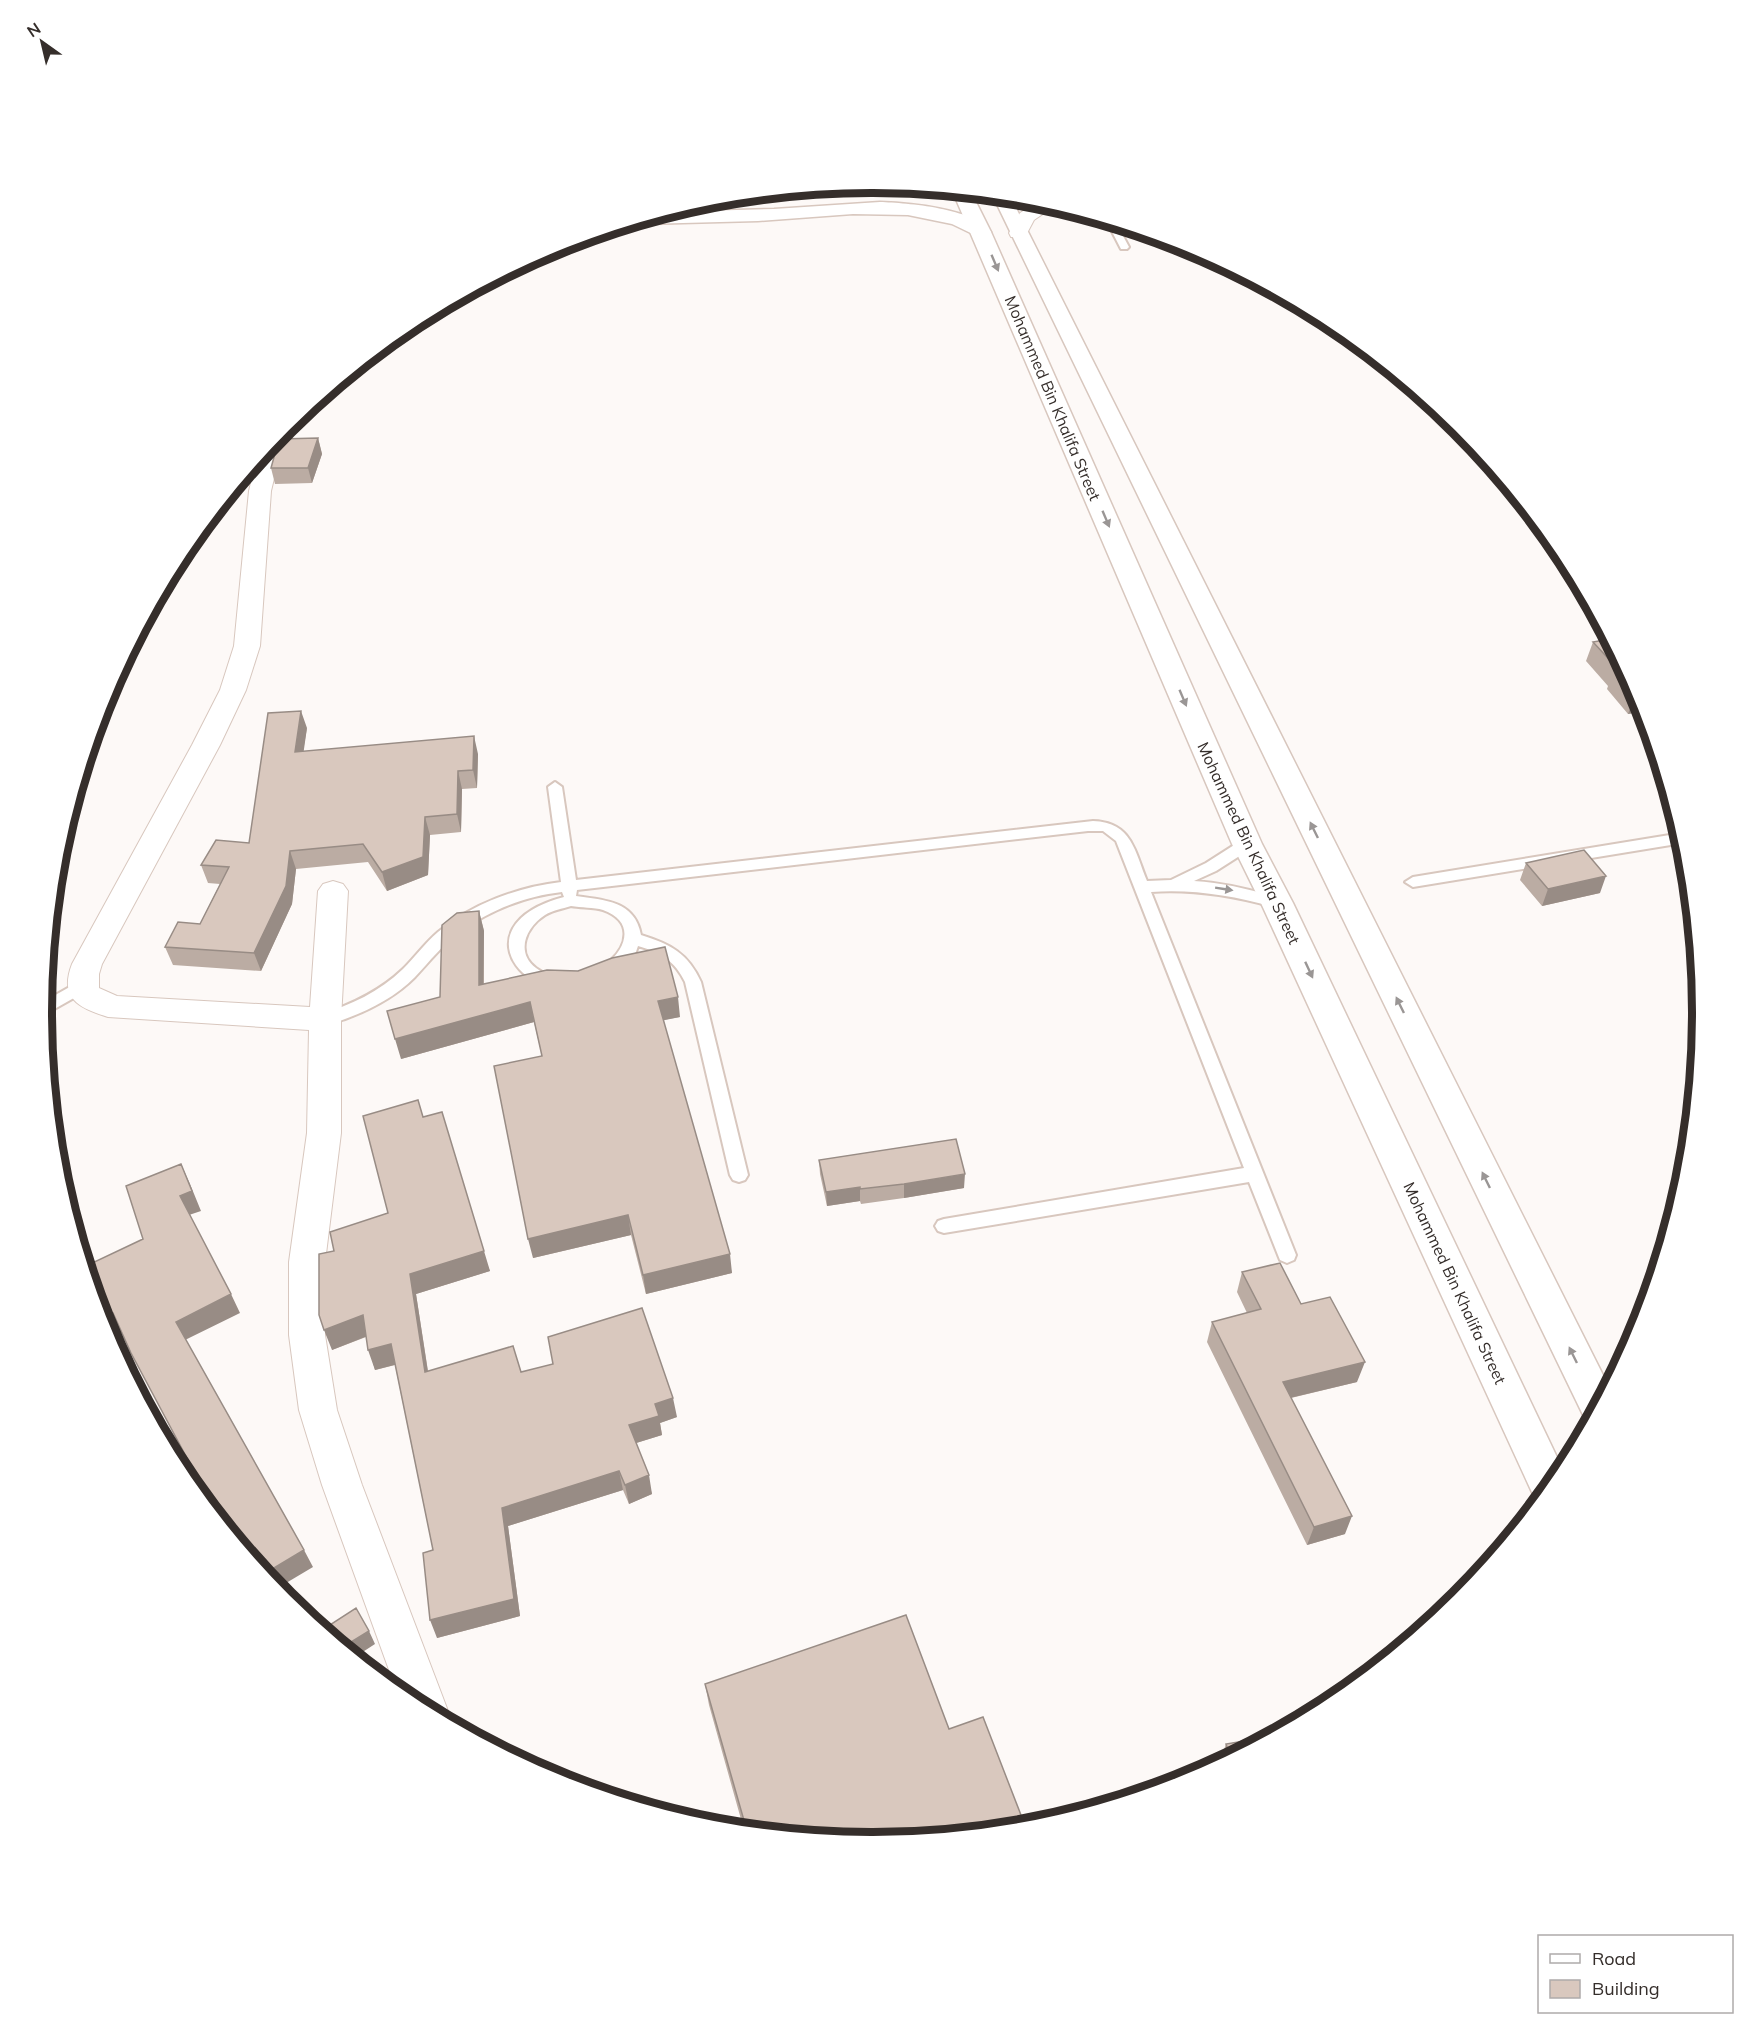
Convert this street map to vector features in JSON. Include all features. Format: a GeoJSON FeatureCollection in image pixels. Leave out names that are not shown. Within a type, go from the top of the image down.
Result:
{"type":"FeatureCollection","features":[{"type":"Feature","properties":{"kind":"main road"},"geometry":{"type":"LineString","coordinates":[[889,208],[935,195]]}},
{"type":"Feature","properties":{"kind":"main road","name":"Mohammed Bin Khalifa Street"},"geometry":{"type":"LineString","coordinates":[[955,197],[981,232],[1247,844],[1277,903],[1547,1479]]}},
{"type":"Feature","properties":{"kind":"main road"},"geometry":{"type":"LineString","coordinates":[[1004,204],[1595,1399]]}},
{"type":"Feature","properties":{"kind":"main road"},"geometry":{"type":"LineString","coordinates":[[679,216],[716,218],[889,208],[920,210],[949,216],[981,232]]}},
{"type":"Feature","properties":{"kind":"street"},"geometry":{"type":"LineString","coordinates":[[1018,233],[1026,217],[1038,209]]}},
{"type":"Feature","properties":{"kind":"street"},"geometry":{"type":"LineString","coordinates":[[268,460],[260,491],[247,646],[240,670],[206,745],[87,964],[82,975],[82,986],[88,997],[100,1004],[117,1007],[326,1019]]}},
{"type":"Feature","properties":{"kind":"street"},"geometry":{"type":"LineString","coordinates":[[333,891],[326,1019],[324,1133],[307,1262],[307,1335],[318,1410],[346,1496],[421,1696]]}},
{"type":"Feature","properties":{"kind":"lane"},"geometry":{"type":"LineString","coordinates":[[1114,229],[1124,247]]}},
{"type":"Feature","properties":{"kind":"lane"},"geometry":{"type":"LineString","coordinates":[[555,787],[571,901]]}},
{"type":"Feature","properties":{"kind":"lane"},"geometry":{"type":"LineString","coordinates":[[326,1019],[357,1008],[384,994],[410,972],[443,937],[475,915],[518,896],[568,885],[1099,825],[1118,833],[1287,1255]]}},
{"type":"Feature","properties":{"kind":"lane"},"geometry":{"type":"LineString","coordinates":[[1413,882],[1674,839]]}},
{"type":"Feature","properties":{"kind":"lane"},"geometry":{"type":"LineString","coordinates":[[1169,885],[1211,867],[1247,844]]}},
{"type":"Feature","properties":{"kind":"lane"},"geometry":{"type":"LineString","coordinates":[[1141,887],[1169,885],[1224,888],[1277,903]]}},
{"type":"Feature","properties":{"kind":"lane"},"geometry":{"type":"LineString","coordinates":[[571,901],[595,902],[616,909],[626,918],[632,928],[634,939],[623,962],[596,979],[561,983],[546,981],[522,966],[516,955],[515,943],[519,932],[528,921],[540,912],[571,901]]}},
{"type":"Feature","properties":{"kind":"lane"},"geometry":{"type":"LineString","coordinates":[[634,939],[675,954],[687,966],[693,982],[739,1175]]}},
{"type":"Feature","properties":{"kind":"lane"},"geometry":{"type":"LineString","coordinates":[[52,1004],[82,986]]}},
{"type":"Feature","properties":{"kind":"lane"},"geometry":{"type":"LineString","coordinates":[[944,1226],[1253,1174]]}},
{"type":"Feature","properties":{"kind":"building"},"geometry":{"type":"Polygon","coordinates":[[[318,438],[308,468],[271,468],[276,451],[288,439],[318,438]]]}},
{"type":"Feature","properties":{"kind":"building"},"geometry":{"type":"Polygon","coordinates":[[[1603,640],[1615,666],[1593,642],[1603,640]]]}},
{"type":"Feature","properties":{"kind":"building"},"geometry":{"type":"Polygon","coordinates":[[[301,711],[295,752],[474,736],[473,770],[458,771],[457,814],[425,817],[423,857],[382,872],[363,844],[290,851],[286,886],[254,953],[165,947],[178,922],[200,924],[229,867],[201,865],[216,840],[249,843],[268,713],[301,711]]]}},
{"type":"Feature","properties":{"kind":"building"},"geometry":{"type":"Polygon","coordinates":[[[1584,850],[1606,876],[1548,889],[1526,863],[1584,850]]]}},
{"type":"Feature","properties":{"kind":"building"},"geometry":{"type":"Polygon","coordinates":[[[479,911],[479,985],[547,970],[578,971],[612,958],[665,947],[678,997],[658,1001],[730,1254],[643,1275],[628,1215],[528,1239],[494,1066],[542,1056],[530,1002],[395,1039],[387,1011],[440,997],[442,925],[457,913],[479,911]]]}},
{"type":"Feature","properties":{"kind":"building"},"geometry":{"type":"Polygon","coordinates":[[[418,1100],[423,1117],[442,1112],[484,1251],[410,1274],[425,1372],[513,1346],[521,1372],[553,1364],[548,1337],[642,1308],[673,1398],[655,1404],[659,1416],[629,1425],[649,1475],[625,1485],[619,1471],[502,1508],[514,1599],[430,1620],[423,1553],[433,1550],[391,1344],[368,1350],[363,1315],[324,1330],[319,1315],[319,1254],[334,1251],[330,1232],[388,1213],[363,1116],[418,1100]]]}},
{"type":"Feature","properties":{"kind":"building"},"geometry":{"type":"Polygon","coordinates":[[[956,1139],[965,1174],[904,1184],[826,1192],[819,1160],[956,1139]]]}},
{"type":"Feature","properties":{"kind":"building"},"geometry":{"type":"Polygon","coordinates":[[[181,1164],[192,1191],[180,1196],[231,1294],[176,1322],[304,1550],[272,1569],[222,1512],[196,1475],[131,1353],[113,1313],[110,1314],[96,1276],[92,1263],[143,1239],[126,1186],[181,1164]]]}},
{"type":"Feature","properties":{"kind":"building"},"geometry":{"type":"Polygon","coordinates":[[[1280,1263],[1301,1304],[1330,1297],[1365,1362],[1283,1382],[1352,1516],[1314,1527],[1212,1322],[1261,1309],[1242,1272],[1280,1263]]]}},
{"type":"Feature","properties":{"kind":"building"},"geometry":{"type":"Polygon","coordinates":[[[356,1608],[369,1631],[349,1643],[329,1626],[356,1608]]]}},
{"type":"Feature","properties":{"kind":"building"},"geometry":{"type":"Polygon","coordinates":[[[906,1615],[949,1729],[983,1717],[1022,1818],[926,1831],[872,1832],[819,1831],[744,1822],[705,1684],[906,1615]]]}},
{"type":"Feature","properties":{"kind":"building"},"geometry":{"type":"Polygon","coordinates":[[[1250,1740],[1228,1751],[1226,1744],[1250,1740]]]}}]}
